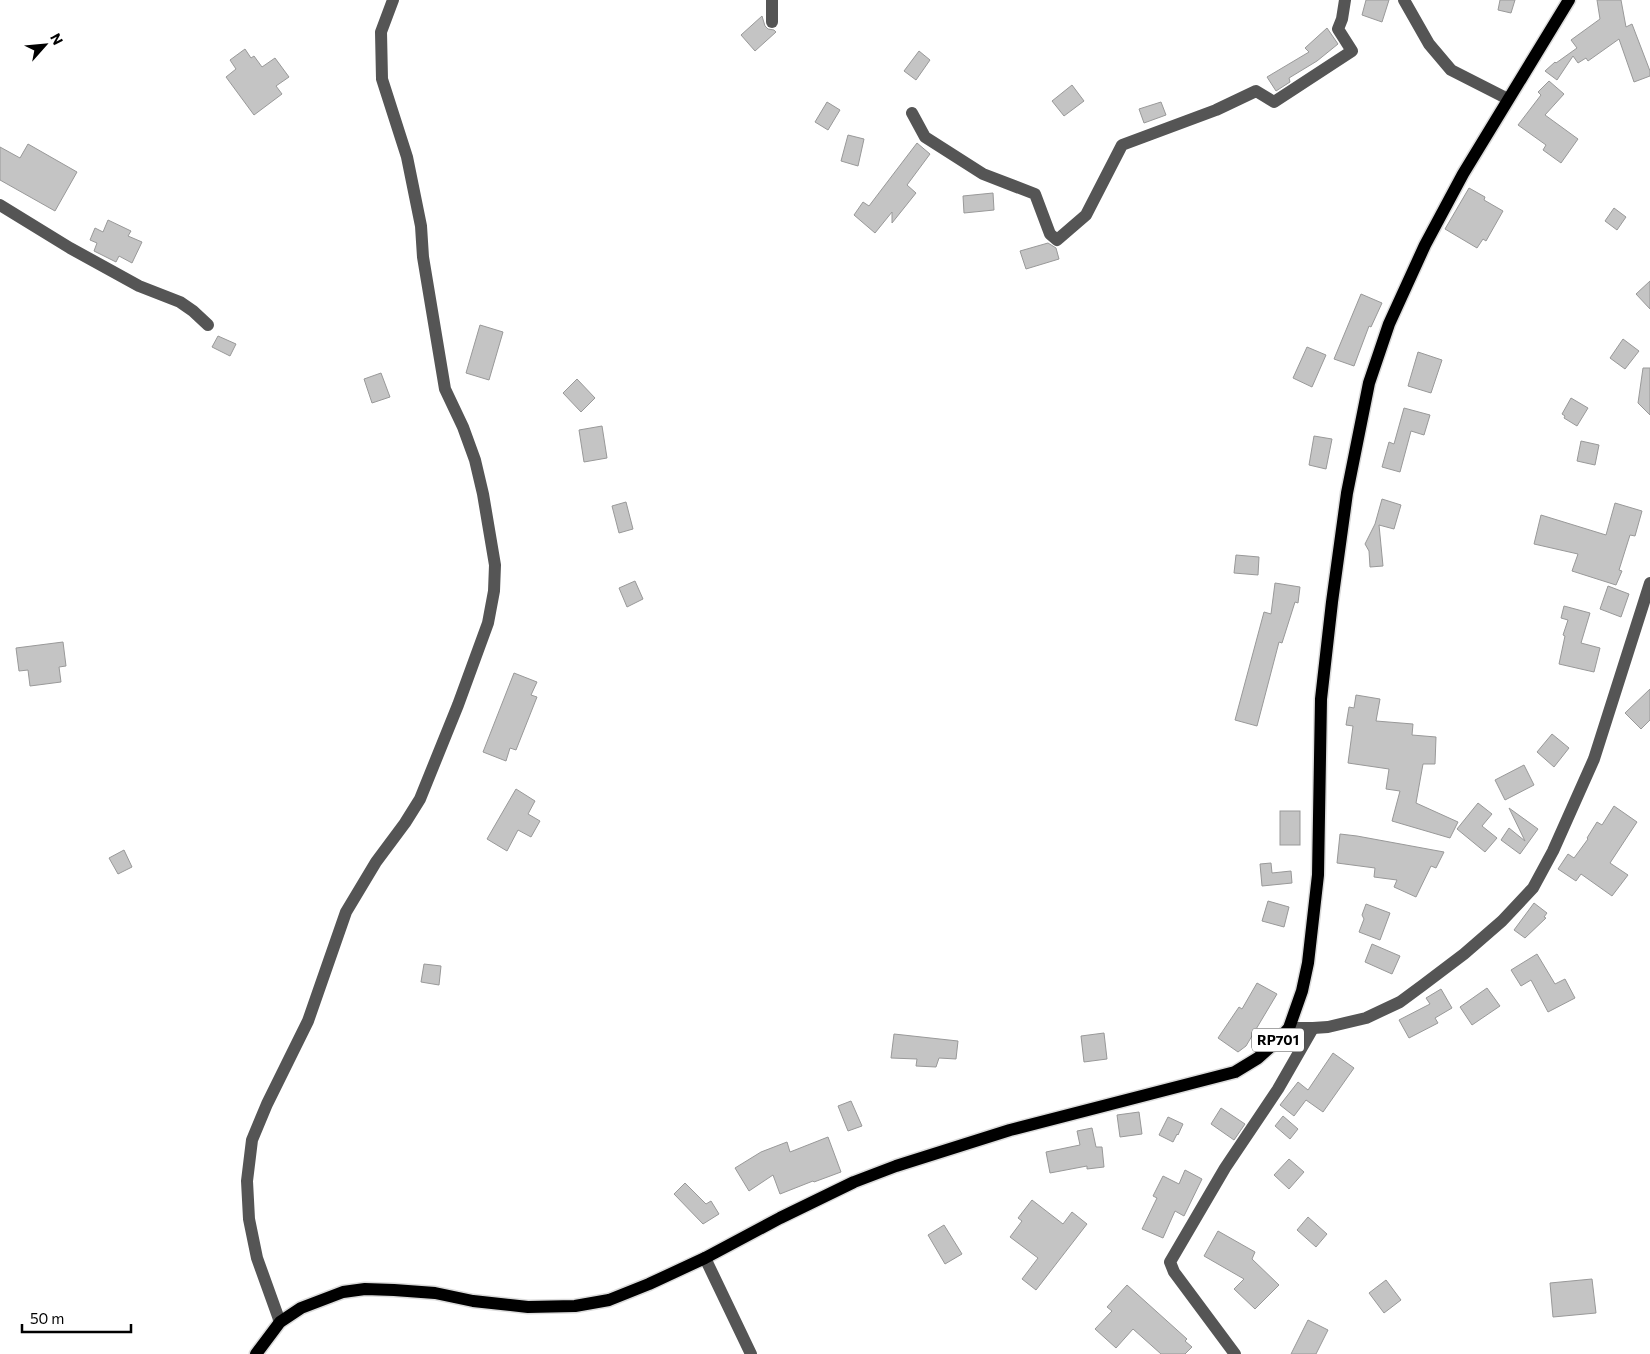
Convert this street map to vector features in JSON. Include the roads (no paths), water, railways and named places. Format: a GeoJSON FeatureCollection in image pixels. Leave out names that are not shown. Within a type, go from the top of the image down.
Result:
{"type":"FeatureCollection","features":[{"type":"Feature","properties":{"kind":"main road","name":"RP701"},"geometry":{"type":"LineString","coordinates":[[256,1354],[280,1322],[301,1308],[343,1292],[366,1289],[435,1293],[528,1307],[575,1306],[609,1300],[705,1258],[854,1182],[896,1166],[1010,1130],[1235,1072],[1258,1058],[1276,1042],[1289,1028],[1302,991],[1308,963],[1318,875],[1321,699],[1347,493],[1369,383],[1389,324],[1409,278],[1463,174],[1569,0]]}},
{"type":"Feature","properties":{"kind":"street"},"geometry":{"type":"LineString","coordinates":[[280,1322],[257,1258],[249,1219],[248,1181],[252,1140],[267,1104],[308,1021],[346,912],[376,862],[405,823],[420,798],[488,623],[494,591],[495,566],[476,460],[445,389],[423,257],[421,226],[407,157],[382,79],[382,32],[393,0]]}},
{"type":"Feature","properties":{"kind":"street"},"geometry":{"type":"LineString","coordinates":[[772,0],[772,22]]}},
{"type":"Feature","properties":{"kind":"street"},"geometry":{"type":"LineString","coordinates":[[912,113],[925,137],[983,174],[1035,194],[1050,234],[1057,240],[1086,215],[1122,145],[1216,110],[1256,91],[1274,102],[1352,51],[1338,29],[1342,19],[1345,0]]}},
{"type":"Feature","properties":{"kind":"street"},"geometry":{"type":"LineString","coordinates":[[1404,0],[1429,44],[1452,70],[1508,99]]}},
{"type":"Feature","properties":{"kind":"street"},"geometry":{"type":"LineString","coordinates":[[0,205],[70,248],[139,286],[180,302],[193,310],[208,325]]}},
{"type":"Feature","properties":{"kind":"street"},"geometry":{"type":"LineString","coordinates":[[1289,1028],[1313,1028],[1366,1018],[1400,1002],[1424,986],[1464,954],[1502,921],[1533,888],[1553,851],[1594,759],[1650,583]]}},
{"type":"Feature","properties":{"kind":"street"},"geometry":{"type":"LineString","coordinates":[[1234,1354],[1174,1272],[1170,1262],[1225,1168],[1278,1089],[1313,1028]]}},
{"type":"Feature","properties":{"kind":"street"},"geometry":{"type":"LineString","coordinates":[[705,1258],[751,1354]]}}]}
